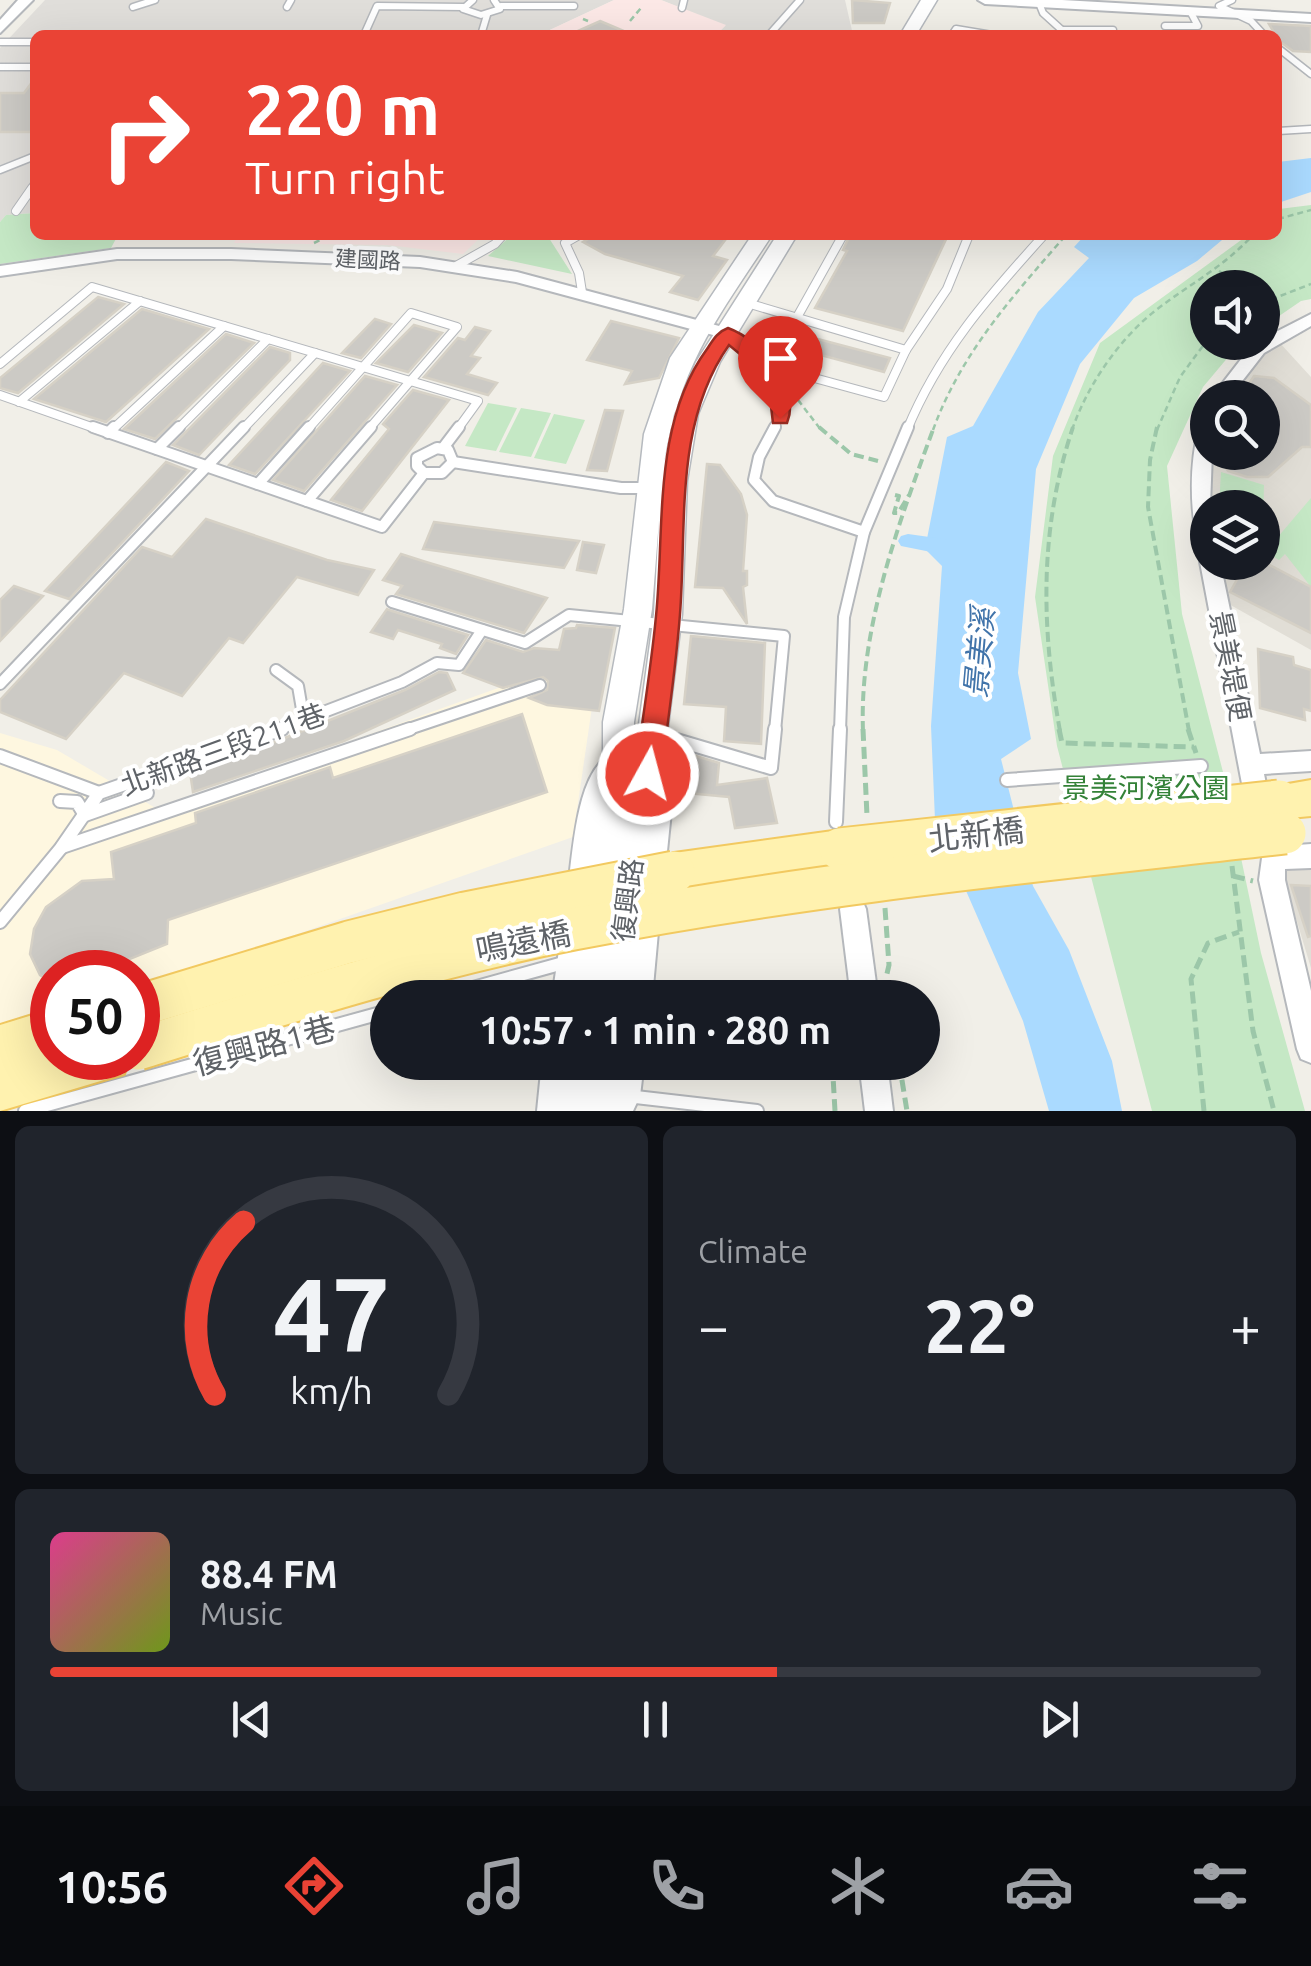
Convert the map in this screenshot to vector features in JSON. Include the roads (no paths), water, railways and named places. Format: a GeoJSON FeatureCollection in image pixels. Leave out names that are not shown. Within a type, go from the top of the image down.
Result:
{"type":"FeatureCollection","features":[{"type":"Feature","properties":{"kind":"main road"},"geometry":{"type":"LineString","coordinates":[[892,30],[910,0]]}},
{"type":"Feature","properties":{"kind":"main road"},"geometry":{"type":"LineString","coordinates":[[911,30],[928,0]]}},
{"type":"Feature","properties":{"kind":"main road","name":"復興路"},"geometry":{"type":"LineString","coordinates":[[617,980],[667,624],[674,482],[686,414],[708,362],[714,330],[759,240]]}},
{"type":"Feature","properties":{"kind":"main road","name":"復興路"},"geometry":{"type":"LineString","coordinates":[[592,980],[618,790],[614,764],[636,622],[657,432],[674,376],[714,330],[746,303],[784,240]]}},
{"type":"Feature","properties":{"kind":"main road","name":"北新橋"},"geometry":{"type":"LineString","coordinates":[[678,891],[842,885],[1283,820]]}},
{"type":"Feature","properties":{"kind":"main road","name":"鳴遠橋"},"geometry":{"type":"LineString","coordinates":[[160,1000],[407,928],[678,891]]}},
{"type":"Feature","properties":{"kind":"main road","name":"鳴遠橋"},"geometry":{"type":"LineString","coordinates":[[160,1041],[678,891]]}},
{"type":"Feature","properties":{"kind":"main road"},"geometry":{"type":"LineString","coordinates":[[572,1111],[577,1080]]}},
{"type":"Feature","properties":{"kind":"main road"},"geometry":{"type":"LineString","coordinates":[[611,1080],[616,1106]]}},
{"type":"Feature","properties":{"kind":"street"},"geometry":{"type":"LineString","coordinates":[[0,29],[26,0]]}},
{"type":"Feature","properties":{"kind":"street"},"geometry":{"type":"LineString","coordinates":[[985,0],[1190,11],[1234,7],[1311,18]]}},
{"type":"Feature","properties":{"kind":"street","name":"建國路"},"geometry":{"type":"LineString","coordinates":[[0,270],[117,254],[308,256],[456,266],[582,292],[714,330]]}},
{"type":"Feature","properties":{"kind":"street"},"geometry":{"type":"LineString","coordinates":[[1233,380],[1258,349],[1311,319]]}},
{"type":"Feature","properties":{"kind":"street","name":"景美堤便"},"geometry":{"type":"LineString","coordinates":[[1215,580],[1283,820],[1272,880],[1311,1049]]}},
{"type":"Feature","properties":{"kind":"street"},"geometry":{"type":"LineString","coordinates":[[1283,820],[1265,762],[1311,760]]}},
{"type":"Feature","properties":{"kind":"street"},"geometry":{"type":"LineString","coordinates":[[567,980],[596,787],[614,764]]}},
{"type":"Feature","properties":{"kind":"street"},"geometry":{"type":"LineString","coordinates":[[640,980],[661,792],[648,774]]}},
{"type":"Feature","properties":{"kind":"street"},"geometry":{"type":"LineString","coordinates":[[853,909],[872,980]]}},
{"type":"Feature","properties":{"kind":"street"},"geometry":{"type":"LineString","coordinates":[[551,1111],[554,1080]]}},
{"type":"Feature","properties":{"kind":"street"},"geometry":{"type":"LineString","coordinates":[[616,1106],[624,1080]]}},
{"type":"Feature","properties":{"kind":"street"},"geometry":{"type":"LineString","coordinates":[[879,1111],[881,1080]]}},
{"type":"Feature","properties":{"kind":"lane"},"geometry":{"type":"LineString","coordinates":[[133,7],[155,0]]}},
{"type":"Feature","properties":{"kind":"lane"},"geometry":{"type":"LineString","coordinates":[[366,30],[377,6],[464,6],[474,0]]}},
{"type":"Feature","properties":{"kind":"lane"},"geometry":{"type":"LineString","coordinates":[[494,0],[501,6]]}},
{"type":"Feature","properties":{"kind":"lane"},"geometry":{"type":"LineString","coordinates":[[773,30],[800,0]]}},
{"type":"Feature","properties":{"kind":"lane"},"geometry":{"type":"LineString","coordinates":[[1039,3],[1043,14],[1063,30]]}},
{"type":"Feature","properties":{"kind":"lane"},"geometry":{"type":"LineString","coordinates":[[464,6],[470,14],[486,14],[501,6],[574,6]]}},
{"type":"Feature","properties":{"kind":"lane"},"geometry":{"type":"LineString","coordinates":[[1234,7],[1259,30]]}},
{"type":"Feature","properties":{"kind":"lane"},"geometry":{"type":"LineString","coordinates":[[1165,26],[1198,26],[1190,11]]}},
{"type":"Feature","properties":{"kind":"lane"},"geometry":{"type":"LineString","coordinates":[[482,30],[486,14]]}},
{"type":"Feature","properties":{"kind":"lane"},"geometry":{"type":"LineString","coordinates":[[0,42],[30,42]]}},
{"type":"Feature","properties":{"kind":"lane"},"geometry":{"type":"LineString","coordinates":[[1282,51],[1311,74]]}},
{"type":"Feature","properties":{"kind":"lane"},"geometry":{"type":"LineString","coordinates":[[0,67],[30,67]]}},
{"type":"Feature","properties":{"kind":"lane"},"geometry":{"type":"LineString","coordinates":[[1282,132],[1311,129]]}},
{"type":"Feature","properties":{"kind":"lane"},"geometry":{"type":"LineString","coordinates":[[0,170],[30,158]]}},
{"type":"Feature","properties":{"kind":"lane"},"geometry":{"type":"LineString","coordinates":[[16,211],[30,190]]}},
{"type":"Feature","properties":{"kind":"lane"},"geometry":{"type":"LineString","coordinates":[[456,266],[495,240]]}},
{"type":"Feature","properties":{"kind":"lane"},"geometry":{"type":"LineString","coordinates":[[563,240],[579,273],[582,292]]}},
{"type":"Feature","properties":{"kind":"lane"},"geometry":{"type":"LineString","coordinates":[[566,243],[571,240]]}},
{"type":"Feature","properties":{"kind":"lane"},"geometry":{"type":"LineString","coordinates":[[796,319],[840,240]]}},
{"type":"Feature","properties":{"kind":"lane"},"geometry":{"type":"LineString","coordinates":[[807,376],[884,397],[906,350],[947,289],[967,240]]}},
{"type":"Feature","properties":{"kind":"lane"},"geometry":{"type":"LineString","coordinates":[[836,822],[844,617],[864,532],[927,381],[981,304],[1039,240]]}},
{"type":"Feature","properties":{"kind":"lane"},"geometry":{"type":"LineString","coordinates":[[0,364],[92,286],[478,401],[443,448],[420,454],[417,466],[424,473],[442,473],[453,462]]}},
{"type":"Feature","properties":{"kind":"lane"},"geometry":{"type":"LineString","coordinates":[[19,402],[140,301]]}},
{"type":"Feature","properties":{"kind":"lane"},"geometry":{"type":"LineString","coordinates":[[746,303],[906,350]]}},
{"type":"Feature","properties":{"kind":"lane"},"geometry":{"type":"LineString","coordinates":[[258,484],[410,313],[457,326],[307,501]]}},
{"type":"Feature","properties":{"kind":"lane"},"geometry":{"type":"LineString","coordinates":[[108,432],[224,326]]}},
{"type":"Feature","properties":{"kind":"lane"},"geometry":{"type":"LineString","coordinates":[[714,330],[766,366],[780,398],[780,418],[755,460],[754,480],[773,501],[864,532]]}},
{"type":"Feature","properties":{"kind":"lane"},"geometry":{"type":"LineString","coordinates":[[157,449],[268,339]]}},
{"type":"Feature","properties":{"kind":"lane"},"geometry":{"type":"LineString","coordinates":[[0,684],[315,353]]}},
{"type":"Feature","properties":{"kind":"lane"},"geometry":{"type":"LineString","coordinates":[[0,396],[382,526],[424,473]]}},
{"type":"Feature","properties":{"kind":"lane"},"geometry":{"type":"LineString","coordinates":[[443,448],[452,454],[453,462]]}},
{"type":"Feature","properties":{"kind":"lane"},"geometry":{"type":"LineString","coordinates":[[453,462],[621,488],[648,488]]}},
{"type":"Feature","properties":{"kind":"lane"},"geometry":{"type":"LineString","coordinates":[[392,602],[525,643],[569,615],[784,636],[771,768],[673,738],[652,738]]}},
{"type":"Feature","properties":{"kind":"lane","name":"北新路三段211巷"},"geometry":{"type":"LineString","coordinates":[[0,922],[61,848],[99,792],[304,722],[402,682],[437,663],[458,665],[482,630]]}},
{"type":"Feature","properties":{"kind":"lane"},"geometry":{"type":"LineString","coordinates":[[276,670],[298,686],[304,722]]}},
{"type":"Feature","properties":{"kind":"lane"},"geometry":{"type":"LineString","coordinates":[[61,848],[540,685]]}},
{"type":"Feature","properties":{"kind":"lane"},"geometry":{"type":"LineString","coordinates":[[0,756],[99,792]]}},
{"type":"Feature","properties":{"kind":"lane"},"geometry":{"type":"LineString","coordinates":[[1007,780],[1201,766]]}},
{"type":"Feature","properties":{"kind":"lane"},"geometry":{"type":"LineString","coordinates":[[60,801],[77,802],[84,815],[147,793]]}},
{"type":"Feature","properties":{"kind":"lane"},"geometry":{"type":"LineString","coordinates":[[502,980],[570,961]]}},
{"type":"Feature","properties":{"kind":"lane","name":"復興路1巷"},"geometry":{"type":"LineString","coordinates":[[24,1066],[370,1014]]}},
{"type":"Feature","properties":{"kind":"lane"},"geometry":{"type":"LineString","coordinates":[[616,1106],[758,1111]]}},
{"type":"Feature","properties":{"kind":"water"},"geometry":{"type":"Polygon","coordinates":[[[1311,158],[1311,192],[1282,202],[1282,162],[1311,158]]]}},
{"type":"Feature","properties":{"kind":"water","name":"景美溪"},"geometry":{"type":"Polygon","coordinates":[[[1080,240],[1222,240],[1197,261],[1134,298],[1080,364],[1036,469],[1018,673],[1031,739],[1001,759],[1033,886],[1069,950],[1112,1061],[1122,1111],[1049,1111],[1023,1021],[935,820],[931,726],[942,566],[925,549],[947,437],[973,426],[1038,312],[1089,258],[1074,247],[1080,240]]]}},
{"type":"Feature","properties":{"kind":"waterway"},"geometry":{"type":"LineString","coordinates":[[908,541],[951,548]]}},
{"type":"Feature","properties":{"kind":"park label","name":"景美河濱公園"},"geometry":{"type":"Point","coordinates":[1146,787]}}]}
